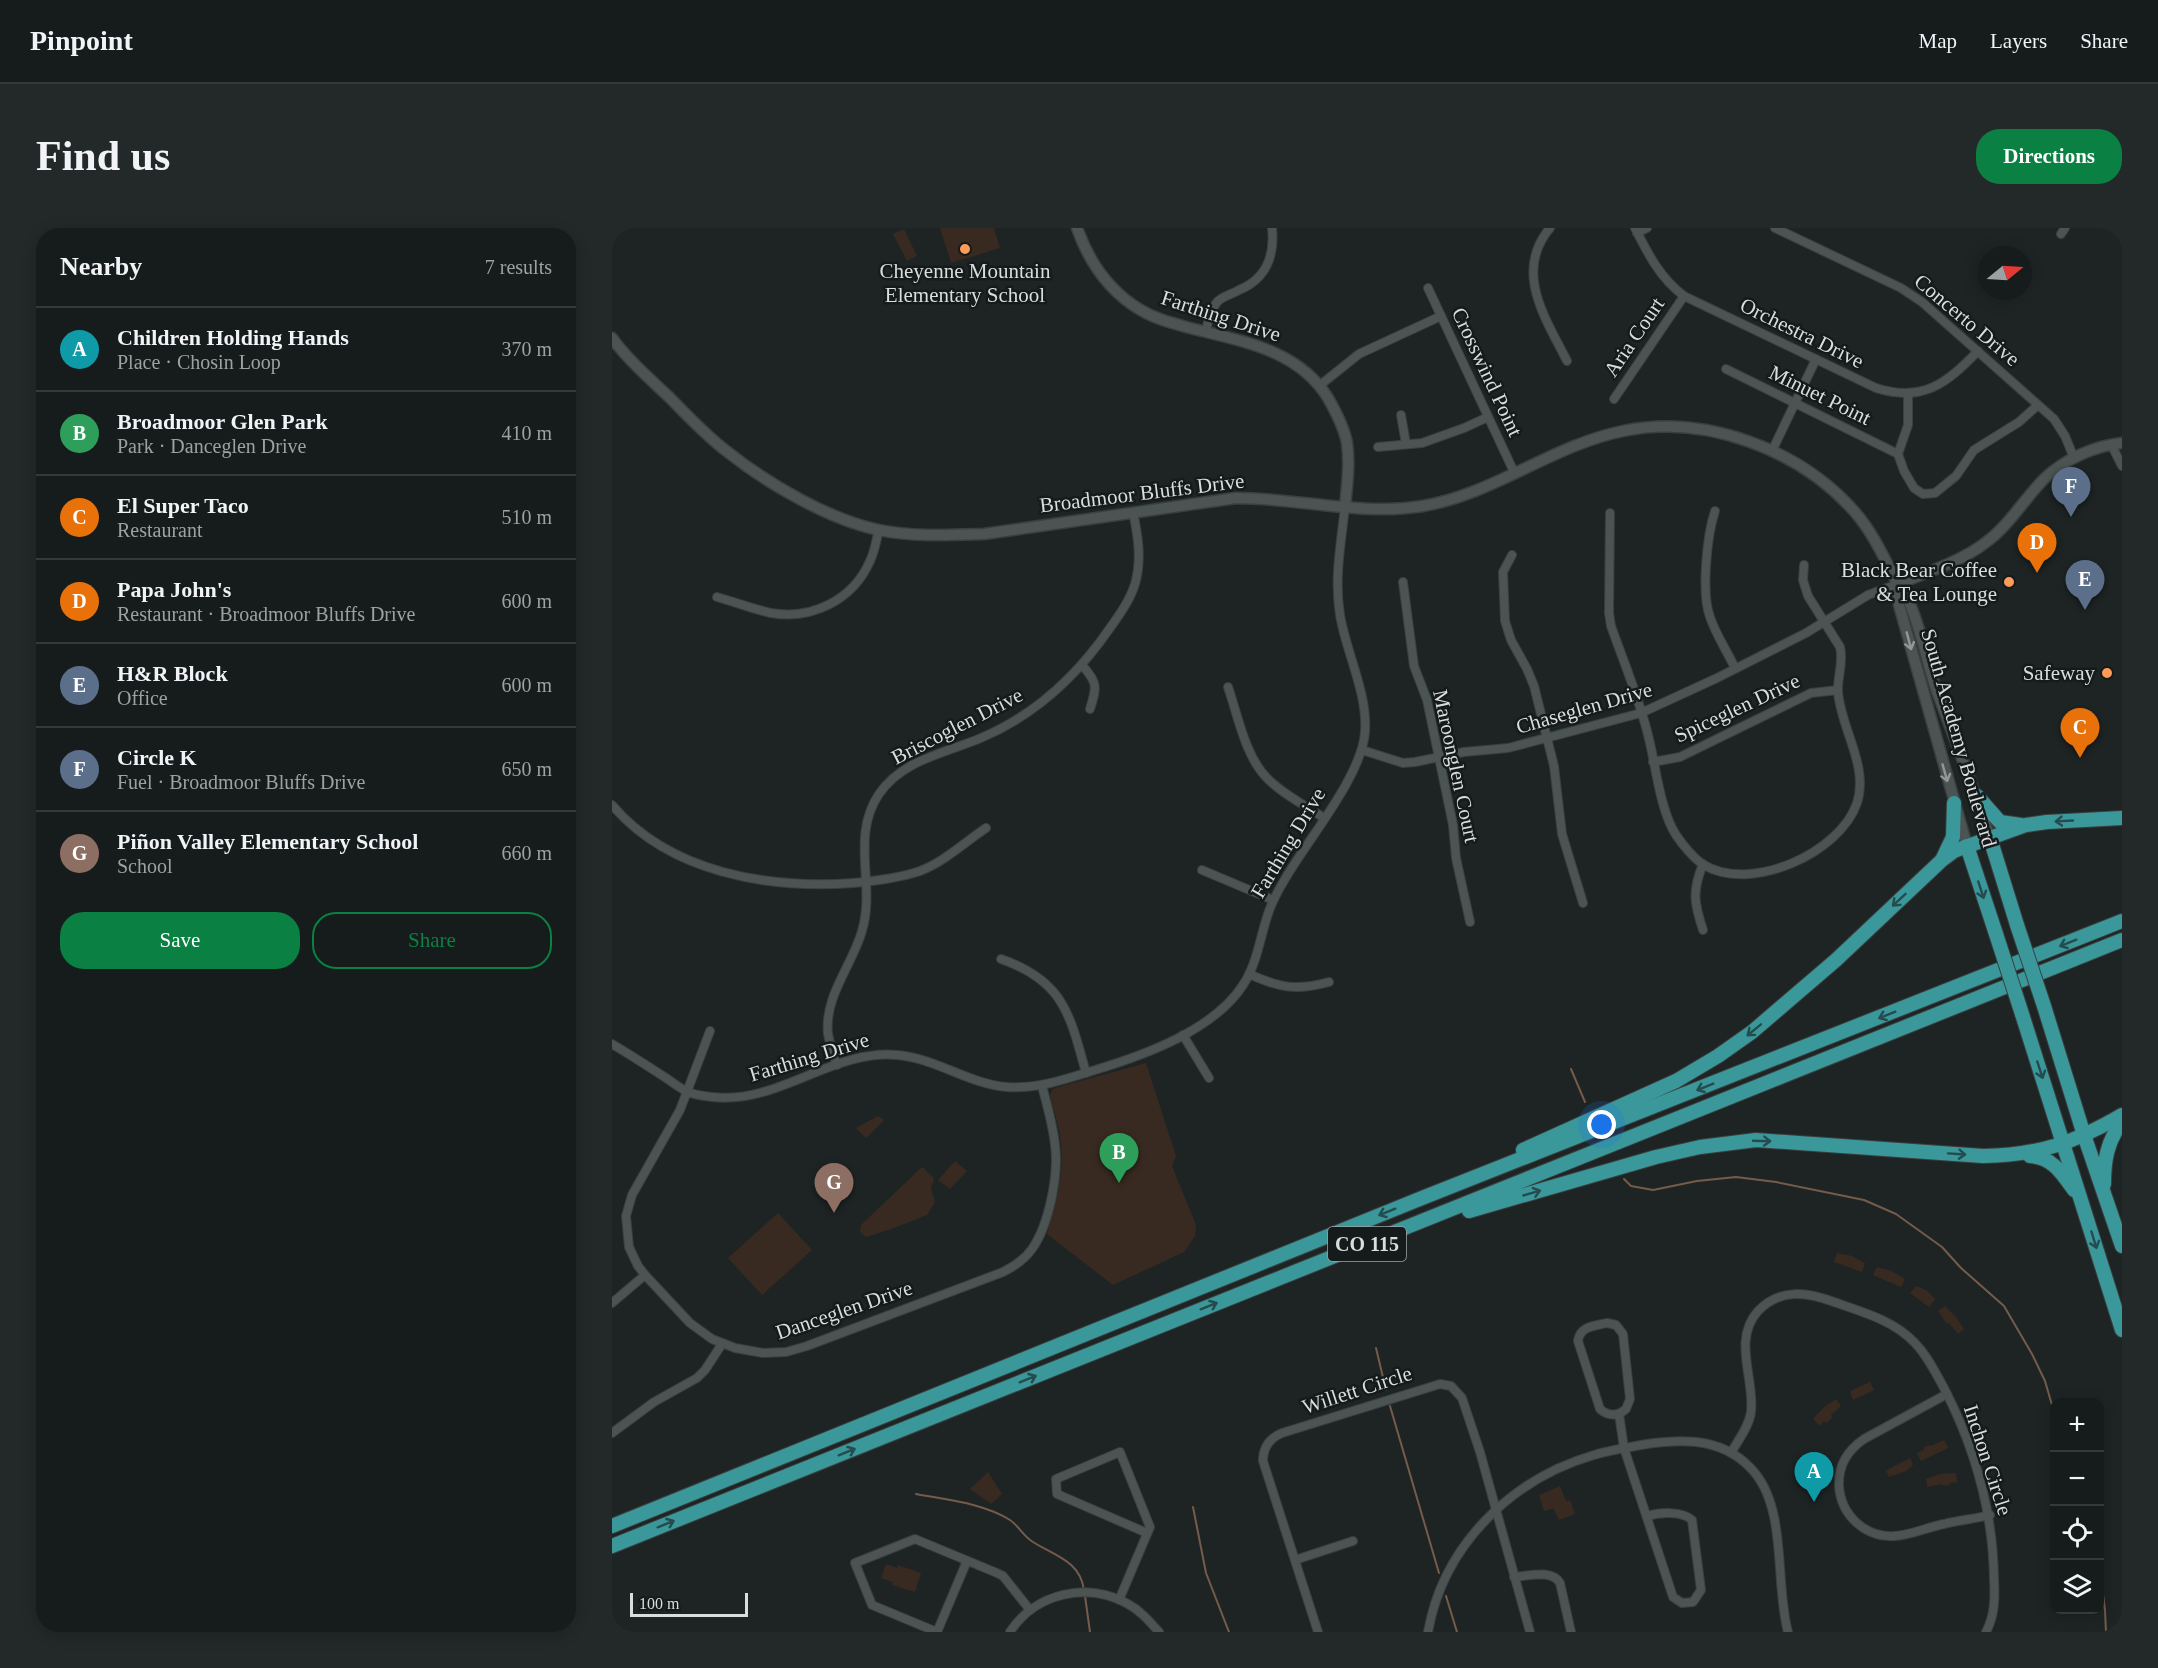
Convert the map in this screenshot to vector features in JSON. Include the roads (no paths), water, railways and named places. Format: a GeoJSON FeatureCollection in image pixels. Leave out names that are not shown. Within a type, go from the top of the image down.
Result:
{"type":"FeatureCollection","features":[{"type":"Feature","properties":{"kind":"highway"},"geometry":{"type":"LineString","coordinates":[[1977,796],[2000,822],[2026,825]]}},
{"type":"Feature","properties":{"kind":"highway"},"geometry":{"type":"LineString","coordinates":[[1942,860],[1953,837],[1954,803]]}},
{"type":"Feature","properties":{"kind":"highway"},"geometry":{"type":"LineString","coordinates":[[1422,1198],[1469,1174],[1676,1081],[1718,1056],[1752,1032],[1828,967],[1954,851],[2026,825],[2122,818]]}},
{"type":"Feature","properties":{"kind":"highway","name":"South Academy Boulevard"},"geometry":{"type":"LineString","coordinates":[[1990,838],[2084,1135],[2122,1246]]}},
{"type":"Feature","properties":{"kind":"highway","name":"South Academy Boulevard"},"geometry":{"type":"LineString","coordinates":[[1967,846],[2122,1329]]}},
{"type":"Feature","properties":{"kind":"highway","name":"CO 115"},"geometry":{"type":"LineString","coordinates":[[612,1526],[1422,1198],[2122,921]]}},
{"type":"Feature","properties":{"kind":"highway","name":"CO 115"},"geometry":{"type":"LineString","coordinates":[[612,1546],[2122,940]]}},
{"type":"Feature","properties":{"kind":"highway"},"geometry":{"type":"LineString","coordinates":[[2013,1155],[2063,1144],[2122,1115]]}},
{"type":"Feature","properties":{"kind":"highway"},"geometry":{"type":"LineString","coordinates":[[2104,1195],[2106,1153],[2110,1141],[2122,1122]]}},
{"type":"Feature","properties":{"kind":"highway"},"geometry":{"type":"LineString","coordinates":[[1395,1233],[1656,1157],[1700,1147],[1756,1140],[1983,1156],[2038,1156],[2058,1168],[2081,1200]]}},
{"type":"Feature","properties":{"kind":"street","name":"Farthing Drive"},"geometry":{"type":"LineString","coordinates":[[612,1044],[688,1092],[715,1097],[749,1096],[775,1089],[837,1065],[875,1055],[898,1054],[997,1085],[1042,1086],[1144,1054],[1183,1035],[1225,1007],[1250,974],[1273,900],[1354,769],[1365,738],[1365,717],[1340,614],[1338,593],[1338,566],[1348,463],[1347,443],[1335,410],[1319,386],[1296,364],[1265,348],[1161,321],[1140,310],[1122,298],[1094,266],[1077,228]]}},
{"type":"Feature","properties":{"kind":"street"},"geometry":{"type":"LineString","coordinates":[[1206,332],[1213,308],[1220,299],[1251,285],[1260,277],[1271,255],[1272,228]]}},
{"type":"Feature","properties":{"kind":"street"},"geometry":{"type":"LineString","coordinates":[[1550,228],[1538,247],[1533,266],[1534,286],[1538,303],[1567,361]]}},
{"type":"Feature","properties":{"kind":"street"},"geometry":{"type":"LineString","coordinates":[[1636,231],[1647,228]]}},
{"type":"Feature","properties":{"kind":"street","name":"Concerto Drive"},"geometry":{"type":"LineString","coordinates":[[1775,228],[1901,288],[1922,302],[2054,419],[2065,436],[2074,458]]}},
{"type":"Feature","properties":{"kind":"street","name":"Orchestra Drive"},"geometry":{"type":"LineString","coordinates":[[1636,231],[1657,269],[1673,288],[1684,296],[1876,388],[1891,393],[1927,390],[1942,384],[1978,351]]}},
{"type":"Feature","properties":{"kind":"street","name":"Crosswind Point"},"geometry":{"type":"LineString","coordinates":[[1428,288],[1514,472]]}},
{"type":"Feature","properties":{"kind":"street","name":"Aria Court"},"geometry":{"type":"LineString","coordinates":[[1614,399],[1684,296]]}},
{"type":"Feature","properties":{"kind":"street"},"geometry":{"type":"LineString","coordinates":[[1319,386],[1359,354],[1441,316]]}},
{"type":"Feature","properties":{"kind":"street","name":"Broadmoor Bluffs Drive"},"geometry":{"type":"LineString","coordinates":[[612,338],[642,372],[736,459],[813,505],[846,520],[879,530],[933,534],[984,534],[1236,498],[1268,499],[1369,510],[1424,506],[1465,494],[1583,441],[1626,430],[1675,428],[1732,436],[1772,451],[1820,480],[1854,511],[1882,550],[1898,584]]}},
{"type":"Feature","properties":{"kind":"street"},"geometry":{"type":"LineString","coordinates":[[1772,451],[1816,359]]}},
{"type":"Feature","properties":{"kind":"street","name":"Minuet Point"},"geometry":{"type":"LineString","coordinates":[[1726,369],[1898,454]]}},
{"type":"Feature","properties":{"kind":"street"},"geometry":{"type":"LineString","coordinates":[[1908,393],[1908,425],[1898,454],[1904,471],[1914,488],[1923,494],[1935,493],[1956,476],[1974,450],[2019,422],[2038,405]]}},
{"type":"Feature","properties":{"kind":"street"},"geometry":{"type":"LineString","coordinates":[[1401,415],[1406,444]]}},
{"type":"Feature","properties":{"kind":"street"},"geometry":{"type":"LineString","coordinates":[[1378,447],[1422,443],[1488,417]]}},
{"type":"Feature","properties":{"kind":"street"},"geometry":{"type":"LineString","coordinates":[[1898,584],[1968,554],[1984,544],[2014,515],[2044,479],[2074,458],[2117,443],[2122,466]]}},
{"type":"Feature","properties":{"kind":"street"},"geometry":{"type":"LineString","coordinates":[[1715,511],[1710,527],[1707,604],[1713,624],[1735,668]]}},
{"type":"Feature","properties":{"kind":"street","name":"Briscoglen Drive"},"geometry":{"type":"LineString","coordinates":[[837,1065],[828,1035],[829,1013],[835,992],[862,933],[867,910],[865,828],[873,805],[886,785],[904,770],[915,763],[980,738],[1013,722],[1046,700],[1082,665],[1122,611],[1134,585],[1139,546],[1133,512]]}},
{"type":"Feature","properties":{"kind":"street"},"geometry":{"type":"LineString","coordinates":[[1610,513],[1609,613],[1611,626],[1641,713],[1669,821],[1676,834],[1703,864],[1733,874],[1764,872],[1804,857],[1821,847],[1838,832],[1850,817],[1857,802],[1860,784],[1838,690],[1843,656],[1805,588],[1804,565]]}},
{"type":"Feature","properties":{"kind":"street"},"geometry":{"type":"LineString","coordinates":[[717,597],[771,613],[796,614],[819,609],[840,599],[865,573],[879,530]]}},
{"type":"Feature","properties":{"kind":"street"},"geometry":{"type":"LineString","coordinates":[[1512,555],[1503,572],[1505,621],[1511,640],[1534,686],[1558,791],[1562,834],[1583,903]]}},
{"type":"Feature","properties":{"kind":"street","name":"Maroonglen Court"},"geometry":{"type":"LineString","coordinates":[[1403,582],[1414,666],[1427,699],[1470,922]]}},
{"type":"Feature","properties":{"kind":"street","name":"Chaseglen Drive"},"geometry":{"type":"LineString","coordinates":[[1362,750],[1403,763],[1439,759],[1464,752],[1508,748],[1641,713],[1689,692],[1806,633],[1868,595],[1898,584]]}},
{"type":"Feature","properties":{"kind":"street","name":"South Academy Boulevard"},"geometry":{"type":"LineString","coordinates":[[1898,584],[1909,602],[1938,693],[1977,796],[1990,838]]}},
{"type":"Feature","properties":{"kind":"street","name":"South Academy Boulevard"},"geometry":{"type":"LineString","coordinates":[[1898,584],[1899,605],[1967,846]]}},
{"type":"Feature","properties":{"kind":"street"},"geometry":{"type":"LineString","coordinates":[[1082,665],[1090,675],[1096,690],[1090,709]]}},
{"type":"Feature","properties":{"kind":"street"},"geometry":{"type":"LineString","coordinates":[[1228,687],[1249,750],[1258,768],[1275,786],[1324,818]]}},
{"type":"Feature","properties":{"kind":"street","name":"Spiceglen Drive"},"geometry":{"type":"LineString","coordinates":[[1653,762],[1680,757],[1811,693],[1838,690]]}},
{"type":"Feature","properties":{"kind":"street"},"geometry":{"type":"LineString","coordinates":[[612,806],[630,824],[657,843],[698,863],[727,873],[796,884],[866,882],[921,870],[986,828]]}},
{"type":"Feature","properties":{"kind":"street"},"geometry":{"type":"LineString","coordinates":[[1703,864],[1694,888],[1695,906],[1703,930]]}},
{"type":"Feature","properties":{"kind":"street"},"geometry":{"type":"LineString","coordinates":[[1202,870],[1273,900]]}},
{"type":"Feature","properties":{"kind":"street"},"geometry":{"type":"LineString","coordinates":[[1001,959],[1018,965],[1041,978],[1060,999],[1071,1020],[1086,1073]]}},
{"type":"Feature","properties":{"kind":"street"},"geometry":{"type":"LineString","coordinates":[[1250,974],[1269,983],[1293,988],[1329,982]]}},
{"type":"Feature","properties":{"kind":"street","name":"Danceglen Drive"},"geometry":{"type":"LineString","coordinates":[[710,1030],[688,1092],[632,1195],[625,1227],[629,1246],[638,1266],[690,1323],[722,1344],[763,1353],[796,1349],[1003,1272],[1019,1262],[1039,1238],[1055,1181],[1055,1145],[1042,1086]]}},
{"type":"Feature","properties":{"kind":"street"},"geometry":{"type":"LineString","coordinates":[[1183,1035],[1209,1078]]}},
{"type":"Feature","properties":{"kind":"street"},"geometry":{"type":"LineString","coordinates":[[612,1303],[645,1275]]}},
{"type":"Feature","properties":{"kind":"street","name":"Inchon Circle"},"geometry":{"type":"LineString","coordinates":[[1731,1453],[1751,1414],[1745,1350],[1748,1329],[1753,1318],[1764,1306],[1787,1295],[1800,1293],[1816,1295],[1899,1329],[1926,1356],[1947,1394],[1963,1427],[1985,1493],[1994,1546],[1995,1600],[1986,1632]]}},
{"type":"Feature","properties":{"kind":"street"},"geometry":{"type":"LineString","coordinates":[[1610,1323],[1622,1331],[1630,1399],[1626,1409],[1619,1414],[1610,1415],[1602,1411],[1596,1397],[1578,1341],[1581,1331],[1590,1327],[1610,1323]]}},
{"type":"Feature","properties":{"kind":"street"},"geometry":{"type":"LineString","coordinates":[[612,1433],[654,1402],[697,1378],[722,1344]]}},
{"type":"Feature","properties":{"kind":"street","name":"Willett Circle"},"geometry":{"type":"LineString","coordinates":[[1318,1632],[1263,1461],[1263,1452],[1268,1442],[1282,1433],[1435,1384],[1451,1386],[1462,1398],[1480,1452],[1495,1510]]}},
{"type":"Feature","properties":{"kind":"street"},"geometry":{"type":"LineString","coordinates":[[1947,1394],[1866,1438],[1853,1448],[1840,1474],[1839,1488],[1842,1502],[1849,1515],[1858,1524],[1869,1531],[1886,1536],[1906,1534],[1990,1515]]}},
{"type":"Feature","properties":{"kind":"street"},"geometry":{"type":"LineString","coordinates":[[1619,1414],[1624,1448],[1673,1597],[1683,1603],[1693,1602],[1698,1598],[1701,1590],[1692,1521],[1682,1514],[1648,1516]]}},
{"type":"Feature","properties":{"kind":"street"},"geometry":{"type":"LineString","coordinates":[[1428,1632],[1436,1601],[1452,1565],[1472,1536],[1495,1510],[1524,1487],[1554,1470],[1593,1455],[1624,1448],[1694,1440],[1712,1444],[1731,1453],[1757,1475],[1772,1506],[1784,1615],[1788,1632]]}},
{"type":"Feature","properties":{"kind":"street"},"geometry":{"type":"LineString","coordinates":[[1119,1600],[1150,1527],[1120,1452],[1056,1479],[1057,1494],[1147,1533]]}},
{"type":"Feature","properties":{"kind":"street"},"geometry":{"type":"LineString","coordinates":[[1495,1510],[1530,1632]]}},
{"type":"Feature","properties":{"kind":"street"},"geometry":{"type":"LineString","coordinates":[[968,1561],[937,1632],[872,1605],[855,1563],[915,1539],[968,1561],[1003,1576],[1030,1610]]}},
{"type":"Feature","properties":{"kind":"street"},"geometry":{"type":"LineString","coordinates":[[1295,1560],[1353,1541]]}},
{"type":"Feature","properties":{"kind":"street"},"geometry":{"type":"LineString","coordinates":[[1514,1577],[1550,1575],[1556,1578],[1560,1583],[1571,1632]]}},
{"type":"Feature","properties":{"kind":"street"},"geometry":{"type":"LineString","coordinates":[[1010,1632],[1030,1610],[1050,1599],[1071,1593],[1096,1593],[1119,1600],[1137,1610],[1159,1632]]}},
{"type":"Feature","properties":{"kind":"waterway"},"geometry":{"type":"LineString","coordinates":[[1571,1069],[1585,1102]]}},
{"type":"Feature","properties":{"kind":"waterway"},"geometry":{"type":"LineString","coordinates":[[1624,1179],[1631,1186],[1653,1190],[1697,1181],[1736,1177],[1776,1182],[1864,1200],[1896,1214],[1942,1247],[1961,1268],[2004,1306],[2032,1354],[2045,1381],[2050,1398]]}},
{"type":"Feature","properties":{"kind":"waterway"},"geometry":{"type":"LineString","coordinates":[[1376,1348],[1386,1390]]}},
{"type":"Feature","properties":{"kind":"waterway"},"geometry":{"type":"LineString","coordinates":[[1390,1406],[1439,1573]]}},
{"type":"Feature","properties":{"kind":"waterway"},"geometry":{"type":"LineString","coordinates":[[916,1494],[977,1506],[1010,1520],[1030,1540],[1072,1566],[1082,1580],[1084,1590]]}},
{"type":"Feature","properties":{"kind":"waterway"},"geometry":{"type":"LineString","coordinates":[[1193,1507],[1206,1573],[1229,1632]]}},
{"type":"Feature","properties":{"kind":"waterway"},"geometry":{"type":"LineString","coordinates":[[1085,1596],[1090,1632]]}},
{"type":"Feature","properties":{"kind":"waterway"},"geometry":{"type":"LineString","coordinates":[[1446,1596],[1457,1632]]}},
{"type":"Feature","properties":{"kind":"waterway"},"geometry":{"type":"LineString","coordinates":[[2104,1602],[2106,1632]]}},
{"type":"Feature","properties":{"kind":"place","name":"Cheyenne Mountain Elementary School"},"geometry":{"type":"Point","coordinates":[965,249]}},
{"type":"Feature","properties":{"kind":"place","name":"Circle K"},"geometry":{"type":"Point","coordinates":[2071,517]}},
{"type":"Feature","properties":{"kind":"place","name":"Papa John's"},"geometry":{"type":"Point","coordinates":[2037,573]}},
{"type":"Feature","properties":{"kind":"place","name":"Black Bear Coffee & Tea Lounge"},"geometry":{"type":"Point","coordinates":[2009,582]}},
{"type":"Feature","properties":{"kind":"place","name":"H&R Block"},"geometry":{"type":"Point","coordinates":[2085,610]}},
{"type":"Feature","properties":{"kind":"place","name":"Safeway"},"geometry":{"type":"Point","coordinates":[2107,673]}},
{"type":"Feature","properties":{"kind":"place","name":"El Super Taco"},"geometry":{"type":"Point","coordinates":[2080,758]}},
{"type":"Feature","properties":{"kind":"place","name":"Broadmoor Glen Park"},"geometry":{"type":"Point","coordinates":[1119,1183]}},
{"type":"Feature","properties":{"kind":"place","name":"Piñon Valley Elementary School"},"geometry":{"type":"Point","coordinates":[834,1213]}},
{"type":"Feature","properties":{"kind":"place","name":"Children Holding Hands"},"geometry":{"type":"Point","coordinates":[1814,1502]}}]}
